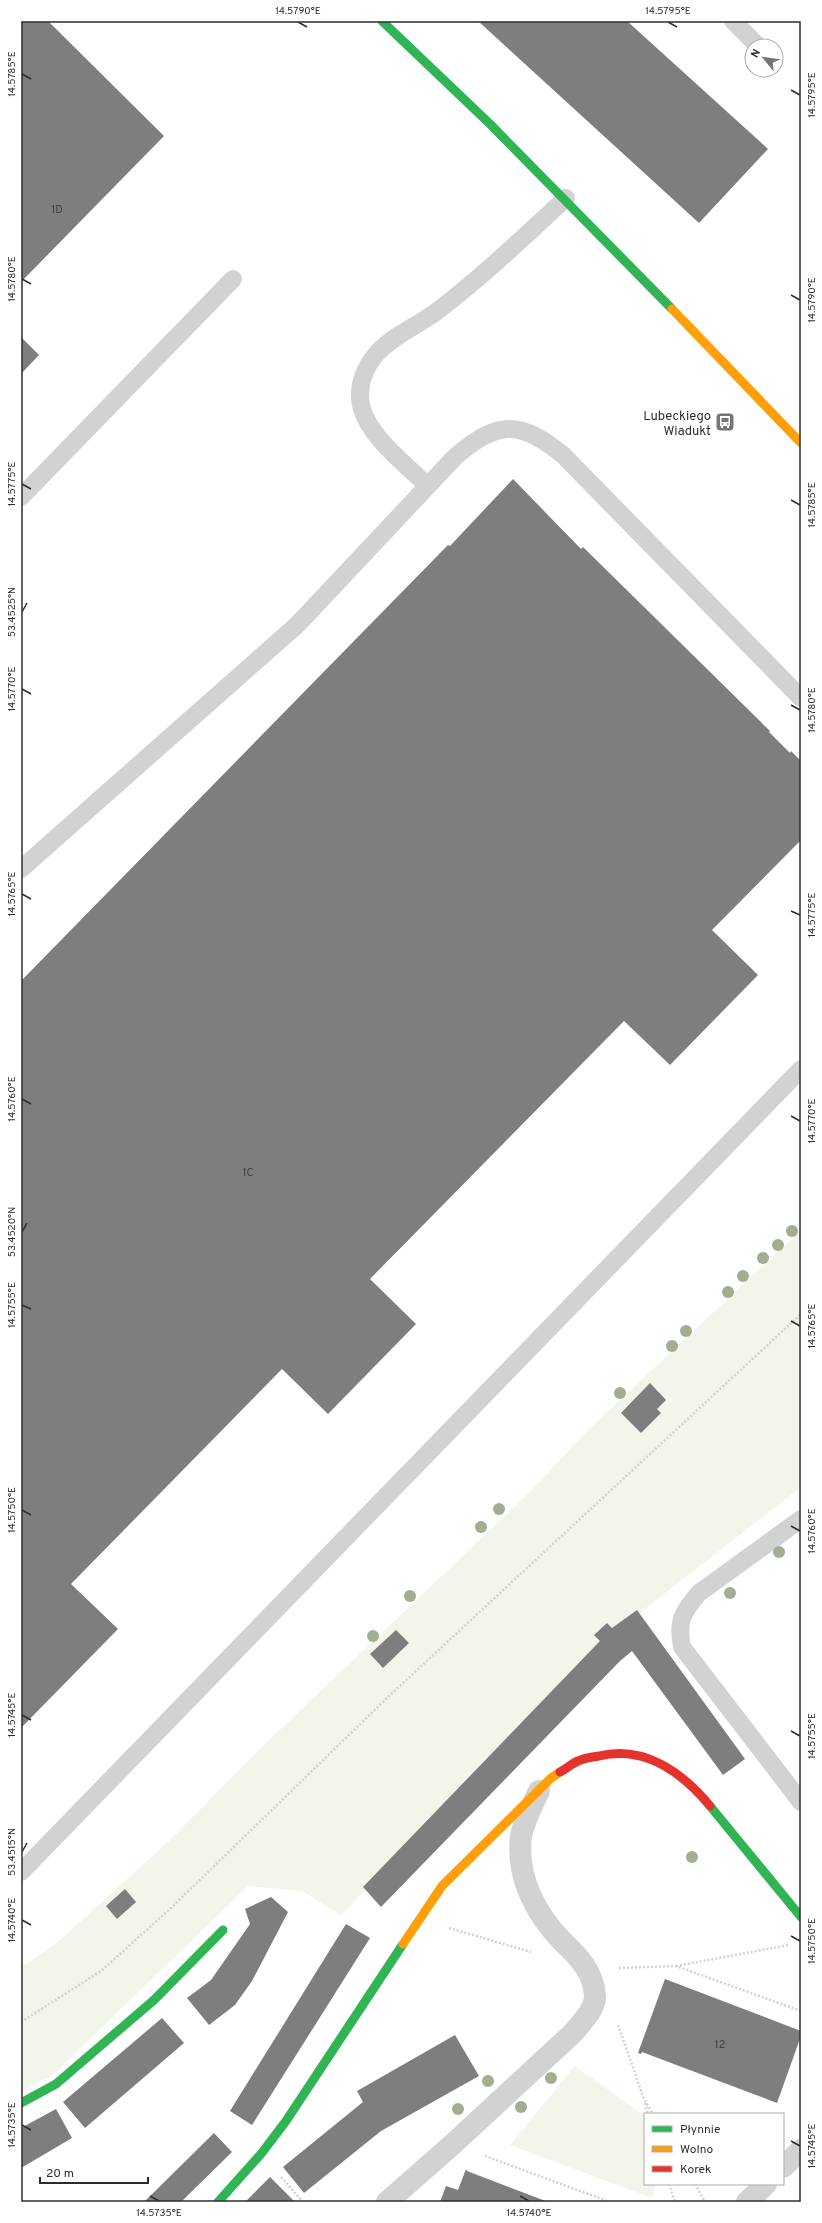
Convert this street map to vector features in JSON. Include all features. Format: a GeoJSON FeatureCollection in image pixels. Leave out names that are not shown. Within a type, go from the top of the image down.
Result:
{"type":"FeatureCollection","features":[{"type":"Feature","properties":{"kind":"street"},"geometry":{"type":"LineString","coordinates":[[382,21],[468,100],[566,198],[801,443]]}},
{"type":"Feature","properties":{"kind":"street"},"geometry":{"type":"LineString","coordinates":[[218,2202],[261,2154],[286,2121],[442,1886],[552,1778],[579,1760],[606,1754],[629,1754],[655,1760],[680,1775],[695,1788],[801,1918]]}},
{"type":"Feature","properties":{"kind":"street"},"geometry":{"type":"LineString","coordinates":[[386,2202],[453,2144],[572,2033],[587,2016],[595,1998],[591,1977],[585,1964],[540,1915],[524,1876],[520,1856],[521,1836],[539,1790]]}},
{"type":"Feature","properties":{"kind":"street"},"geometry":{"type":"LineString","coordinates":[[21,2103],[56,2084],[154,2000],[223,1930]]}},
{"type":"Feature","properties":{"kind":"street"},"geometry":{"type":"LineString","coordinates":[[784,2166],[801,2150]]}},
{"type":"Feature","properties":{"kind":"street"},"geometry":{"type":"LineString","coordinates":[[747,2202],[765,2185]]}},
{"type":"Feature","properties":{"kind":"lane"},"geometry":{"type":"LineString","coordinates":[[733,21],[750,38]]}},
{"type":"Feature","properties":{"kind":"lane"},"geometry":{"type":"LineString","coordinates":[[428,486],[390,450],[367,421],[361,406],[360,392],[368,365],[378,352],[392,340],[440,308],[487,270],[566,198]]}},
{"type":"Feature","properties":{"kind":"lane"},"geometry":{"type":"LineString","coordinates":[[21,497],[233,279]]}},
{"type":"Feature","properties":{"kind":"lane"},"geometry":{"type":"LineString","coordinates":[[21,869],[298,624],[428,486],[465,449],[475,440],[491,431],[507,428],[520,430],[537,436],[562,455],[801,698]]}},
{"type":"Feature","properties":{"kind":"lane"},"geometry":{"type":"LineString","coordinates":[[21,1872],[801,1069]]}},
{"type":"Feature","properties":{"kind":"lane"},"geometry":{"type":"LineString","coordinates":[[801,1519],[699,1593],[687,1606],[680,1619],[679,1633],[682,1647],[801,1802]]}},
{"type":"Feature","properties":{"kind":"path"},"geometry":{"type":"LineString","coordinates":[[21,2022],[101,1971],[170,1909],[389,1696],[801,1314]]}},
{"type":"Feature","properties":{"kind":"path"},"geometry":{"type":"LineString","coordinates":[[676,1966],[793,1944]]}},
{"type":"Feature","properties":{"kind":"path"},"geometry":{"type":"LineString","coordinates":[[617,2024],[648,2113]]}},
{"type":"Feature","properties":{"kind":"path"},"geometry":{"type":"LineString","coordinates":[[644,2099],[652,2113]]}},
{"type":"Feature","properties":{"kind":"path"},"geometry":{"type":"LineString","coordinates":[[453,2144],[610,2202]]}},
{"type":"Feature","properties":{"kind":"path"},"geometry":{"type":"LineString","coordinates":[[277,2172],[302,2202]]}},
{"type":"Feature","properties":{"kind":"path"},"geometry":{"type":"LineString","coordinates":[[669,2185],[675,2202]]}},
{"type":"Feature","properties":{"kind":"path"},"geometry":{"type":"LineString","coordinates":[[696,2185],[706,2202]]}},
{"type":"Feature","properties":{"kind":"shaded area"},"geometry":{"type":"Polygon","coordinates":[[[801,1230],[801,1487],[618,1630],[341,1915],[302,1891],[248,1886],[54,2074],[21,2091],[21,1968],[59,1941],[170,1840],[264,1745],[531,1491],[587,1431],[801,1230]]]}},
{"type":"Feature","properties":{"kind":"shaded area"},"geometry":{"type":"Polygon","coordinates":[[[575,2066],[644,2115],[644,2185],[656,2185],[652,2198],[510,2145],[575,2066]]]}},
{"type":"Feature","properties":{"kind":"building"},"geometry":{"type":"Polygon","coordinates":[[[21,21],[48,21],[164,136],[21,282],[21,21]]]}},
{"type":"Feature","properties":{"kind":"building"},"geometry":{"type":"Polygon","coordinates":[[[478,21],[627,21],[768,149],[699,223],[478,21]]]}},
{"type":"Feature","properties":{"kind":"building"},"geometry":{"type":"Polygon","coordinates":[[[21,337],[39,355],[21,374],[21,337]]]}},
{"type":"Feature","properties":{"kind":"building"},"geometry":{"type":"Polygon","coordinates":[[[513,479],[581,549],[583,547],[770,731],[769,732],[790,753],[791,751],[801,761],[801,840],[712,930],[758,975],[670,1065],[624,1021],[370,1279],[416,1324],[328,1414],[282,1369],[71,1584],[118,1629],[21,1728],[21,981],[448,545],[450,546],[513,479]]]}},
{"type":"Feature","properties":{"kind":"building"},"geometry":{"type":"Polygon","coordinates":[[[650,1383],[666,1400],[657,1409],[661,1413],[641,1433],[621,1413],[650,1383]]]}},
{"type":"Feature","properties":{"kind":"building"},"geometry":{"type":"Polygon","coordinates":[[[637,1610],[745,1759],[723,1775],[632,1651],[620,1661],[381,1907],[363,1887],[600,1641],[594,1635],[607,1623],[612,1628],[637,1610]]]}},
{"type":"Feature","properties":{"kind":"building"},"geometry":{"type":"Polygon","coordinates":[[[396,1630],[409,1643],[383,1668],[370,1654],[396,1630]]]}},
{"type":"Feature","properties":{"kind":"building"},"geometry":{"type":"Polygon","coordinates":[[[125,1889],[136,1902],[117,1919],[106,1906],[125,1889]]]}},
{"type":"Feature","properties":{"kind":"building"},"geometry":{"type":"Polygon","coordinates":[[[271,1897],[288,1912],[252,1981],[235,2005],[209,2025],[187,1998],[211,1980],[250,1924],[245,1909],[271,1897]]]}},
{"type":"Feature","properties":{"kind":"building"},"geometry":{"type":"Polygon","coordinates":[[[346,1924],[370,1938],[252,2125],[230,2111],[346,1924]]]}},
{"type":"Feature","properties":{"kind":"building"},"geometry":{"type":"Polygon","coordinates":[[[665,1979],[801,2031],[801,2036],[777,2103],[642,2052],[641,2054],[638,2053],[665,1979]]]}},
{"type":"Feature","properties":{"kind":"building"},"geometry":{"type":"Polygon","coordinates":[[[162,2018],[184,2043],[85,2128],[63,2102],[162,2018]]]}},
{"type":"Feature","properties":{"kind":"building"},"geometry":{"type":"Polygon","coordinates":[[[455,2035],[479,2076],[381,2131],[304,2193],[283,2167],[363,2102],[357,2091],[455,2035]]]}},
{"type":"Feature","properties":{"kind":"building"},"geometry":{"type":"Polygon","coordinates":[[[56,2109],[72,2138],[21,2168],[21,2128],[56,2109]]]}},
{"type":"Feature","properties":{"kind":"building"},"geometry":{"type":"Polygon","coordinates":[[[214,2133],[232,2152],[181,2202],[144,2202],[214,2133]]]}},
{"type":"Feature","properties":{"kind":"building"},"geometry":{"type":"Polygon","coordinates":[[[466,2169],[467,2171],[548,2202],[440,2202],[446,2186],[458,2190],[466,2169]]]}},
{"type":"Feature","properties":{"kind":"building"},"geometry":{"type":"Polygon","coordinates":[[[270,2177],[295,2202],[245,2202],[270,2177]]]}},
{"type":"Feature","properties":{"kind":"traffic: fast"},"geometry":{"type":"LineString","coordinates":[[382,21],[490,124],[672,309]]}},
{"type":"Feature","properties":{"kind":"traffic: fast"},"geometry":{"type":"LineString","coordinates":[[710,1806],[801,1917]]}},
{"type":"Feature","properties":{"kind":"traffic: fast"},"geometry":{"type":"LineString","coordinates":[[21,2103],[56,2084],[154,2000],[223,1930]]}},
{"type":"Feature","properties":{"kind":"traffic: fast"},"geometry":{"type":"LineString","coordinates":[[218,2202],[261,2154],[286,2121],[403,1944]]}},
{"type":"Feature","properties":{"kind":"traffic: slow"},"geometry":{"type":"LineString","coordinates":[[672,309],[801,443]]}},
{"type":"Feature","properties":{"kind":"traffic: slow"},"geometry":{"type":"LineString","coordinates":[[403,1944],[442,1886],[551,1778],[560,1772]]}},
{"type":"Feature","properties":{"kind":"traffic: jam"},"geometry":{"type":"LineString","coordinates":[[560,1772],[575,1762],[585,1758],[616,1754],[631,1754],[647,1758],[674,1772],[687,1782],[710,1806]]}},
{"type":"Feature","properties":{"kind":"place","name":"Lubeckiego Wiadukt"},"geometry":{"type":"Point","coordinates":[725,422]}}]}
